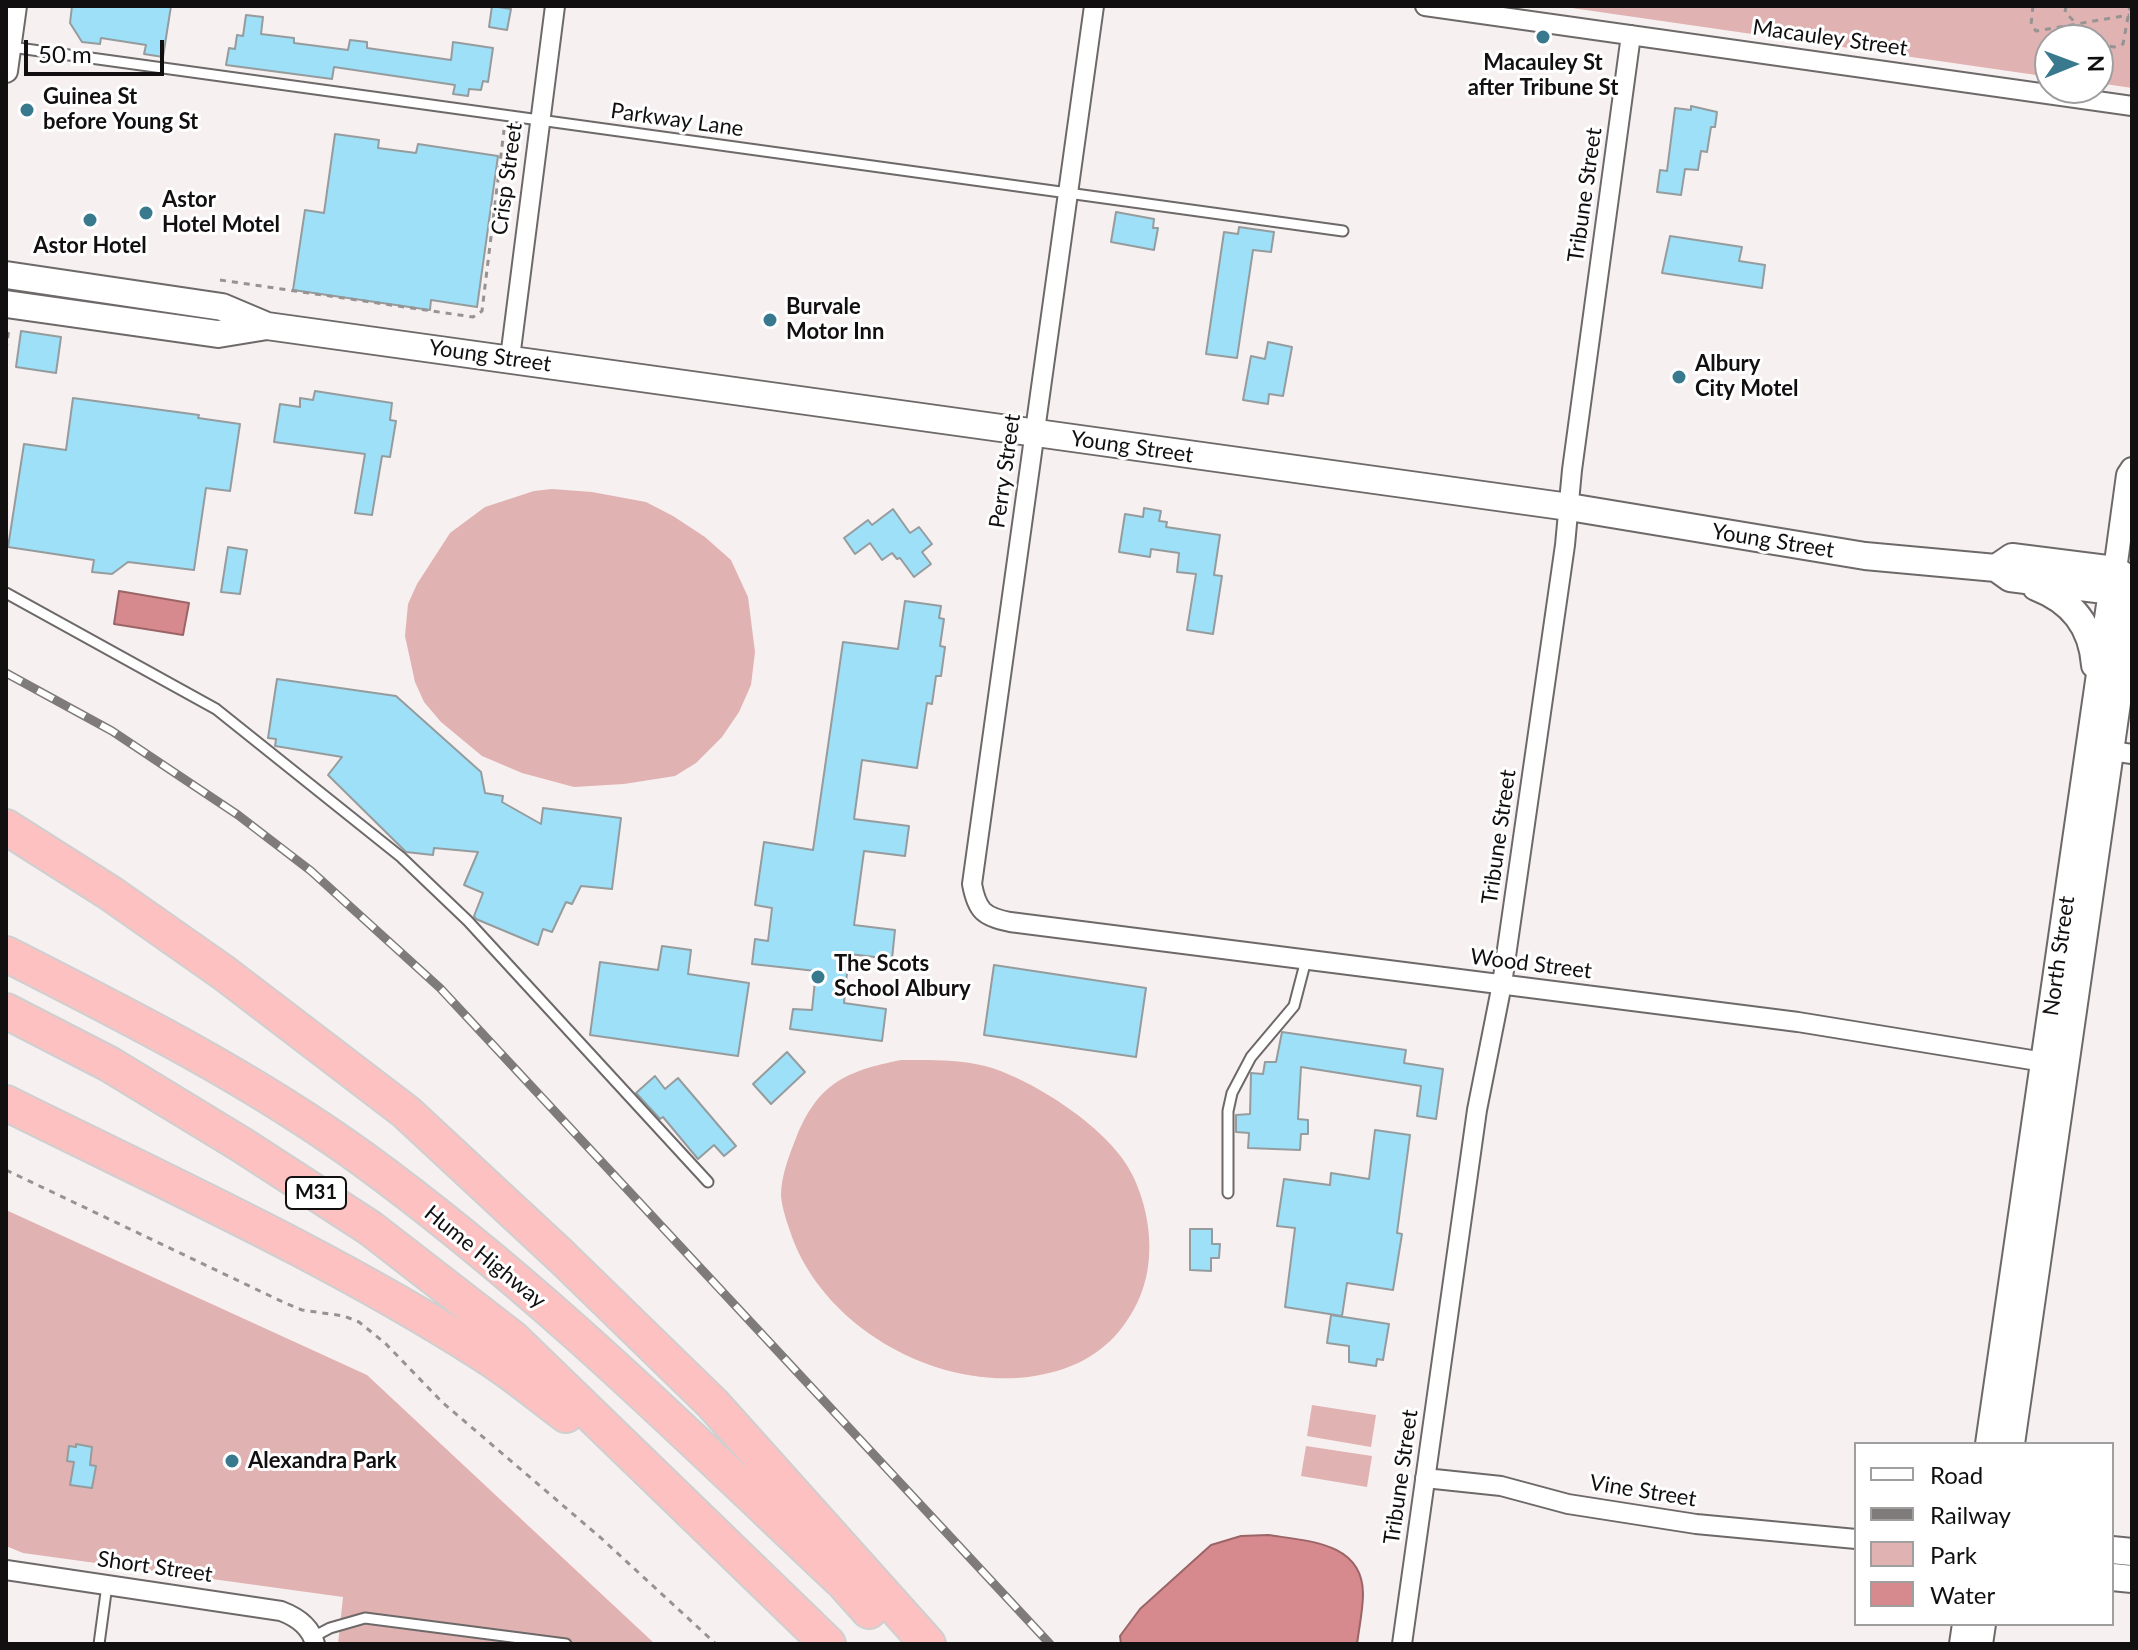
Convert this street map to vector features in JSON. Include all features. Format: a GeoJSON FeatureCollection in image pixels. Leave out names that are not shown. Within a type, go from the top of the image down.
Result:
{"type":"FeatureCollection","features":[{"type":"Feature","properties":{"kind":"highway"},"geometry":{"type":"LineString","coordinates":[[6,827],[110,893],[211,964],[406,1112],[562,1257],[713,1404],[928,1644]]}},
{"type":"Feature","properties":{"kind":"highway","name":"Hume Highway"},"geometry":{"type":"LineString","coordinates":[[6,954],[229,1071],[385,1176],[479,1249],[600,1353],[844,1583],[900,1644]]}},
{"type":"Feature","properties":{"kind":"highway","name":"M31"},"geometry":{"type":"LineString","coordinates":[[6,1011],[109,1064],[370,1228],[512,1338],[828,1644]]}},
{"type":"Feature","properties":{"kind":"highway"},"geometry":{"type":"LineString","coordinates":[[6,1103],[259,1226],[460,1340],[498,1364],[694,1512]]}},
{"type":"Feature","properties":{"kind":"main road","name":"Young Street"},"geometry":{"type":"LineString","coordinates":[[6,275],[222,307],[267,326],[1569,507],[1865,556],[2125,584]]}},
{"type":"Feature","properties":{"kind":"main road","name":"Young Street"},"geometry":{"type":"LineString","coordinates":[[8,316],[218,334],[267,326]]}},
{"type":"Feature","properties":{"kind":"main road"},"geometry":{"type":"LineString","coordinates":[[2003,573],[2055,595],[2076,612],[2093,646],[2097,691]]}},
{"type":"Feature","properties":{"kind":"main road","name":"North Street"},"geometry":{"type":"LineString","coordinates":[[1989,1442],[2097,691],[2125,584]]}},
{"type":"Feature","properties":{"kind":"main road","name":"North Street"},"geometry":{"type":"LineString","coordinates":[[2014,1442],[2019,1394],[2121,753],[2125,584]]}},
{"type":"Feature","properties":{"kind":"street"},"geometry":{"type":"LineString","coordinates":[[6,71],[15,6]]}},
{"type":"Feature","properties":{"kind":"street","name":"Crisp Street"},"geometry":{"type":"LineString","coordinates":[[510,358],[555,6]]}},
{"type":"Feature","properties":{"kind":"street","name":"Perry Street"},"geometry":{"type":"LineString","coordinates":[[1010,922],[990,918],[974,898],[972,884],[1094,6]]}},
{"type":"Feature","properties":{"kind":"street","name":"Macauley Street"},"geometry":{"type":"LineString","coordinates":[[1425,6],[2132,106]]}},
{"type":"Feature","properties":{"kind":"street","name":"Tribune Street"},"geometry":{"type":"LineString","coordinates":[[1402,1644],[1477,1110],[1502,984],[1631,35]]}},
{"type":"Feature","properties":{"kind":"street","name":"North Street"},"geometry":{"type":"LineString","coordinates":[[2125,584],[2128,475],[2132,469]]}},
{"type":"Feature","properties":{"kind":"street","name":"Wood Street"},"geometry":{"type":"LineString","coordinates":[[1010,922],[1798,1022],[2044,1062]]}},
{"type":"Feature","properties":{"kind":"street","name":"Vine Street"},"geometry":{"type":"LineString","coordinates":[[1425,1478],[1501,1486],[1568,1504],[1696,1524],[1854,1539]]}},
{"type":"Feature","properties":{"kind":"street","name":"Short Street"},"geometry":{"type":"LineString","coordinates":[[6,1570],[281,1611],[296,1616],[314,1641]]}},
{"type":"Feature","properties":{"kind":"lane","name":"Parkway Lane"},"geometry":{"type":"LineString","coordinates":[[8,47],[1343,231]]}},
{"type":"Feature","properties":{"kind":"lane"},"geometry":{"type":"LineString","coordinates":[[6,593],[216,709],[401,857],[468,921],[708,1182]]}},
{"type":"Feature","properties":{"kind":"lane"},"geometry":{"type":"LineString","coordinates":[[1228,1193],[1228,1111],[1232,1093],[1251,1057],[1294,1006],[1306,960]]}},
{"type":"Feature","properties":{"kind":"lane"},"geometry":{"type":"LineString","coordinates":[[99,1644],[107,1585]]}},
{"type":"Feature","properties":{"kind":"lane"},"geometry":{"type":"LineString","coordinates":[[314,1641],[330,1628],[365,1618],[566,1644]]}},
{"type":"Feature","properties":{"kind":"path"},"geometry":{"type":"LineString","coordinates":[[2033,6],[2031,25],[2034,29]]}},
{"type":"Feature","properties":{"kind":"path"},"geometry":{"type":"LineString","coordinates":[[2066,6],[2065,12],[2075,24]]}},
{"type":"Feature","properties":{"kind":"path"},"geometry":{"type":"LineString","coordinates":[[2114,47],[2123,44],[2130,6]]}},
{"type":"Feature","properties":{"kind":"path"},"geometry":{"type":"LineString","coordinates":[[2081,24],[2129,15]]}},
{"type":"Feature","properties":{"kind":"path"},"geometry":{"type":"LineString","coordinates":[[220,280],[473,317],[482,311],[506,115]]}},
{"type":"Feature","properties":{"kind":"path"},"geometry":{"type":"LineString","coordinates":[[6,350],[8,316]]}},
{"type":"Feature","properties":{"kind":"path"},"geometry":{"type":"LineString","coordinates":[[6,1170],[285,1303],[302,1310],[344,1316],[359,1322],[385,1343],[442,1402],[601,1538],[716,1644]]}},
{"type":"Feature","properties":{"kind":"green space"},"geometry":{"type":"Polygon","coordinates":[[[1558,6],[2132,6],[2132,88],[2114,85],[2114,24],[2034,24],[2034,75],[1558,6]]]}},
{"type":"Feature","properties":{"kind":"green space"},"geometry":{"type":"Polygon","coordinates":[[[534,491],[592,492],[646,502],[673,516],[705,537],[731,560],[748,597],[755,652],[751,685],[739,712],[722,737],[696,763],[675,776],[624,784],[574,787],[522,773],[482,756],[441,722],[424,702],[415,682],[405,636],[408,604],[417,584],[450,533],[485,507],[534,491]]]}},
{"type":"Feature","properties":{"kind":"green space"},"geometry":{"type":"Polygon","coordinates":[[[901,1060],[964,1062],[985,1066],[1025,1082],[1090,1124],[1123,1159],[1144,1206],[1149,1238],[1148,1269],[1139,1299],[1126,1322],[1110,1341],[1090,1357],[1066,1368],[1026,1377],[985,1377],[944,1369],[904,1354],[868,1333],[836,1305],[810,1273],[792,1237],[781,1196],[784,1174],[796,1138],[814,1104],[836,1082],[864,1069],[901,1060]]]}},
{"type":"Feature","properties":{"kind":"green space","name":"Alexandra Park"},"geometry":{"type":"Polygon","coordinates":[[[6,1210],[367,1375],[655,1644],[338,1644],[343,1597],[23,1553],[6,1546],[6,1210]]]}},
{"type":"Feature","properties":{"kind":"green space"},"geometry":{"type":"Polygon","coordinates":[[[1312,1405],[1376,1415],[1371,1447],[1307,1436],[1312,1405]]]}},
{"type":"Feature","properties":{"kind":"green space"},"geometry":{"type":"Polygon","coordinates":[[[1306,1446],[1372,1456],[1367,1487],[1301,1476],[1306,1446]]]}},
{"type":"Feature","properties":{"kind":"water"},"geometry":{"type":"Polygon","coordinates":[[[119,591],[189,603],[183,635],[114,624],[119,591]]]}},
{"type":"Feature","properties":{"kind":"water"},"geometry":{"type":"Polygon","coordinates":[[[1268,1535],[1330,1547],[1354,1564],[1361,1577],[1363,1594],[1357,1644],[1121,1644],[1120,1636],[1140,1609],[1211,1545],[1241,1536],[1268,1535]]]}},
{"type":"Feature","properties":{"kind":"building"},"geometry":{"type":"Polygon","coordinates":[[[72,6],[171,6],[163,57],[144,54],[146,45],[101,38],[100,44],[82,42],[70,23],[72,6]]]}},
{"type":"Feature","properties":{"kind":"building"},"geometry":{"type":"Polygon","coordinates":[[[492,6],[511,9],[507,30],[489,27],[492,6]]]}},
{"type":"Feature","properties":{"kind":"building"},"geometry":{"type":"Polygon","coordinates":[[[246,15],[263,17],[261,34],[294,38],[294,43],[348,50],[350,40],[367,42],[367,48],[451,60],[453,42],[493,48],[488,82],[483,81],[481,90],[469,89],[468,96],[453,94],[455,85],[334,67],[332,79],[226,65],[229,48],[235,49],[237,35],[243,36],[246,15]]]}},
{"type":"Feature","properties":{"kind":"building"},"geometry":{"type":"Polygon","coordinates":[[[1691,106],[1717,112],[1707,152],[1701,151],[1698,170],[1685,169],[1681,195],[1657,192],[1660,170],[1667,171],[1675,108],[1691,110],[1691,106]]]}},
{"type":"Feature","properties":{"kind":"building"},"geometry":{"type":"Polygon","coordinates":[[[335,134],[379,140],[378,148],[416,153],[418,144],[498,156],[477,307],[431,300],[430,310],[293,290],[305,210],[324,213],[335,134]]]}},
{"type":"Feature","properties":{"kind":"building"},"geometry":{"type":"Polygon","coordinates":[[[1116,212],[1154,219],[1153,228],[1158,228],[1154,250],[1111,242],[1116,212]]]}},
{"type":"Feature","properties":{"kind":"building"},"geometry":{"type":"Polygon","coordinates":[[[1239,227],[1274,232],[1271,252],[1253,250],[1237,358],[1206,354],[1224,232],[1238,234],[1239,227]]]}},
{"type":"Feature","properties":{"kind":"building"},"geometry":{"type":"Polygon","coordinates":[[[1670,236],[1742,247],[1739,261],[1765,265],[1762,288],[1662,273],[1670,236]]]}},
{"type":"Feature","properties":{"kind":"building"},"geometry":{"type":"Polygon","coordinates":[[[21,331],[61,337],[56,373],[16,367],[21,331]]]}},
{"type":"Feature","properties":{"kind":"building"},"geometry":{"type":"Polygon","coordinates":[[[1268,342],[1292,347],[1283,396],[1269,394],[1268,404],[1243,400],[1251,356],[1265,359],[1268,342]]]}},
{"type":"Feature","properties":{"kind":"building"},"geometry":{"type":"Polygon","coordinates":[[[315,391],[392,403],[390,420],[396,421],[390,457],[382,456],[372,515],[355,513],[365,454],[274,442],[280,404],[300,407],[300,398],[313,400],[315,391]]]}},
{"type":"Feature","properties":{"kind":"building"},"geometry":{"type":"Polygon","coordinates":[[[73,398],[199,415],[198,418],[240,424],[230,491],[206,488],[194,570],[128,562],[112,574],[92,572],[94,560],[8,547],[24,444],[66,450],[73,398]]]}},
{"type":"Feature","properties":{"kind":"building"},"geometry":{"type":"Polygon","coordinates":[[[1144,508],[1161,511],[1159,521],[1167,522],[1166,527],[1220,535],[1214,575],[1222,576],[1213,634],[1187,630],[1196,574],[1177,572],[1179,553],[1151,549],[1150,557],[1119,552],[1125,514],[1143,517],[1144,508]]]}},
{"type":"Feature","properties":{"kind":"building"},"geometry":{"type":"Polygon","coordinates":[[[893,509],[910,533],[919,527],[932,544],[922,552],[931,564],[914,577],[900,558],[897,559],[892,553],[882,560],[870,543],[855,554],[844,538],[868,520],[872,525],[893,509]]]}},
{"type":"Feature","properties":{"kind":"building"},"geometry":{"type":"Polygon","coordinates":[[[228,547],[247,550],[240,594],[221,592],[228,547]]]}},
{"type":"Feature","properties":{"kind":"building"},"geometry":{"type":"Polygon","coordinates":[[[905,601],[941,606],[939,618],[944,619],[940,646],[945,647],[941,676],[936,676],[932,704],[927,703],[917,768],[862,760],[854,819],[909,826],[905,856],[864,851],[854,925],[895,930],[892,959],[849,954],[844,1003],[886,1009],[882,1041],[790,1029],[793,1009],[812,1010],[816,971],[752,964],[755,939],[768,941],[772,908],[755,905],[764,842],[813,850],[843,642],[898,649],[905,601]]]}},
{"type":"Feature","properties":{"kind":"building"},"geometry":{"type":"Polygon","coordinates":[[[277,679],[396,696],[481,772],[485,793],[503,796],[502,802],[541,824],[543,808],[621,818],[612,889],[581,886],[572,904],[566,902],[552,932],[543,929],[538,945],[476,919],[474,916],[483,893],[464,885],[478,852],[434,848],[433,855],[406,852],[328,775],[342,757],[275,746],[276,739],[268,738],[277,679]]]}},
{"type":"Feature","properties":{"kind":"building"},"geometry":{"type":"Polygon","coordinates":[[[662,946],[691,950],[688,974],[749,983],[738,1056],[590,1035],[600,962],[658,970],[662,946]]]}},
{"type":"Feature","properties":{"kind":"building"},"geometry":{"type":"Polygon","coordinates":[[[994,965],[1146,988],[1136,1057],[984,1035],[994,965]]]}},
{"type":"Feature","properties":{"kind":"building"},"geometry":{"type":"Polygon","coordinates":[[[1282,1032],[1406,1050],[1404,1063],[1443,1069],[1436,1119],[1417,1116],[1421,1086],[1301,1067],[1298,1119],[1308,1120],[1308,1134],[1301,1134],[1300,1150],[1248,1148],[1249,1133],[1236,1132],[1236,1115],[1250,1114],[1251,1073],[1263,1074],[1265,1062],[1276,1062],[1282,1032]]]}},
{"type":"Feature","properties":{"kind":"building"},"geometry":{"type":"Polygon","coordinates":[[[787,1052],[805,1072],[771,1104],[753,1084],[787,1052]]]}},
{"type":"Feature","properties":{"kind":"building"},"geometry":{"type":"Polygon","coordinates":[[[655,1076],[665,1089],[678,1078],[736,1146],[724,1156],[714,1145],[698,1159],[663,1117],[660,1119],[636,1093],[655,1076]]]}},
{"type":"Feature","properties":{"kind":"building"},"geometry":{"type":"Polygon","coordinates":[[[1375,1130],[1410,1135],[1397,1233],[1402,1234],[1393,1290],[1347,1283],[1342,1316],[1285,1307],[1295,1228],[1277,1226],[1284,1179],[1330,1185],[1331,1173],[1369,1179],[1375,1130]]]}},
{"type":"Feature","properties":{"kind":"building"},"geometry":{"type":"Polygon","coordinates":[[[1190,1229],[1212,1229],[1212,1244],[1220,1244],[1219,1258],[1211,1258],[1211,1271],[1190,1270],[1190,1229]]]}},
{"type":"Feature","properties":{"kind":"building"},"geometry":{"type":"Polygon","coordinates":[[[1331,1315],[1389,1324],[1383,1360],[1377,1359],[1376,1366],[1349,1362],[1349,1346],[1327,1343],[1331,1315]]]}},
{"type":"Feature","properties":{"kind":"building"},"geometry":{"type":"Polygon","coordinates":[[[76,1444],[92,1447],[90,1465],[96,1466],[92,1488],[70,1485],[74,1462],[67,1461],[69,1446],[76,1447],[76,1444]]]}},
{"type":"Feature","properties":{"kind":"railway"},"geometry":{"type":"LineString","coordinates":[[6,673],[112,731],[238,815],[311,871],[440,988],[1050,1644]]}},
{"type":"Feature","properties":{"kind":"place","name":"Macauley St after Tribune St"},"geometry":{"type":"Point","coordinates":[1543,37]}},
{"type":"Feature","properties":{"kind":"place","name":"Guinea St before Young St"},"geometry":{"type":"Point","coordinates":[27,110]}},
{"type":"Feature","properties":{"kind":"place","name":"Astor Hotel Motel"},"geometry":{"type":"Point","coordinates":[146,213]}},
{"type":"Feature","properties":{"kind":"place","name":"Astor Hotel"},"geometry":{"type":"Point","coordinates":[90,220]}},
{"type":"Feature","properties":{"kind":"place","name":"Burvale Motor Inn"},"geometry":{"type":"Point","coordinates":[770,320]}},
{"type":"Feature","properties":{"kind":"place","name":"Albury City Motel"},"geometry":{"type":"Point","coordinates":[1679,377]}},
{"type":"Feature","properties":{"kind":"place","name":"The Scots School Albury"},"geometry":{"type":"Point","coordinates":[818,977]}},
{"type":"Feature","properties":{"kind":"place","name":"Alexandra Park"},"geometry":{"type":"Point","coordinates":[232,1461]}}]}
